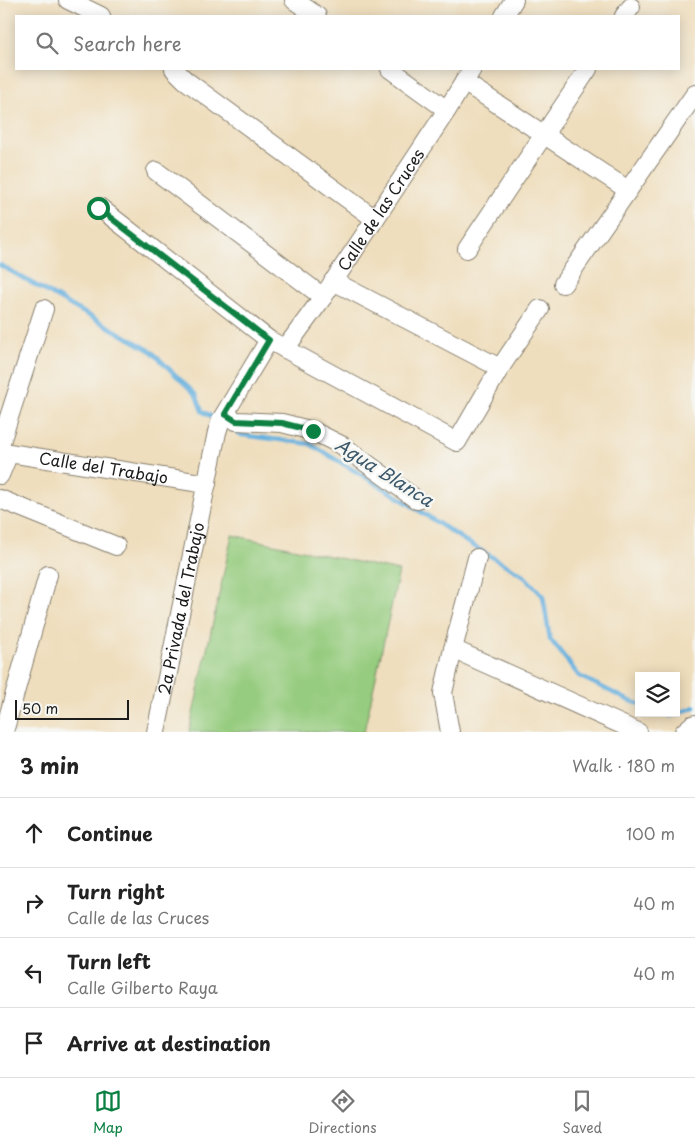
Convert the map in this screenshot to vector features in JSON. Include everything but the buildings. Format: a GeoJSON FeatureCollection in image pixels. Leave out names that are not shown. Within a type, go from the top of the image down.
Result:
{"type":"FeatureCollection","features":[{"type":"Feature","properties":{"kind":"street"},"geometry":{"type":"LineString","coordinates":[[68,0],[99,15]]}},
{"type":"Feature","properties":{"kind":"street"},"geometry":{"type":"LineString","coordinates":[[294,0],[316,15]]}},
{"type":"Feature","properties":{"kind":"street"},"geometry":{"type":"LineString","coordinates":[[505,15],[514,0]]}},
{"type":"Feature","properties":{"kind":"street"},"geometry":{"type":"LineString","coordinates":[[175,70],[185,80],[375,219]]}},
{"type":"Feature","properties":{"kind":"street"},"geometry":{"type":"LineString","coordinates":[[391,70],[447,110]]}},
{"type":"Feature","properties":{"kind":"street"},"geometry":{"type":"LineString","coordinates":[[467,249],[587,70]]}},
{"type":"Feature","properties":{"kind":"street"},"geometry":{"type":"LineString","coordinates":[[468,75],[543,134],[628,190]]}},
{"type":"Feature","properties":{"kind":"street","name":"Calle de las Cruces"},"geometry":{"type":"LineString","coordinates":[[285,348],[323,297],[447,110],[468,75]]}},
{"type":"Feature","properties":{"kind":"street"},"geometry":{"type":"LineString","coordinates":[[564,284],[695,94]]}},
{"type":"Feature","properties":{"kind":"street"},"geometry":{"type":"LineString","coordinates":[[156,171],[323,297]]}},
{"type":"Feature","properties":{"kind":"street"},"geometry":{"type":"LineString","coordinates":[[98,208],[269,340],[457,442],[500,368],[540,309]]}},
{"type":"Feature","properties":{"kind":"street"},"geometry":{"type":"LineString","coordinates":[[333,280],[500,368]]}},
{"type":"Feature","properties":{"kind":"street"},"geometry":{"type":"LineString","coordinates":[[0,475],[3,450],[44,309]]}},
{"type":"Feature","properties":{"kind":"street"},"geometry":{"type":"LineString","coordinates":[[206,484],[221,422],[269,340]]}},
{"type":"Feature","properties":{"kind":"street"},"geometry":{"type":"LineString","coordinates":[[221,422],[282,423],[313,431],[343,446],[417,500]]}},
{"type":"Feature","properties":{"kind":"street","name":"Calle del Trabajo"},"geometry":{"type":"LineString","coordinates":[[3,450],[206,484]]}},
{"type":"Feature","properties":{"kind":"street","name":"2a Privada del Trabajo"},"geometry":{"type":"LineString","coordinates":[[156,732],[206,484]]}},
{"type":"Feature","properties":{"kind":"street"},"geometry":{"type":"LineString","coordinates":[[0,499],[116,546]]}},
{"type":"Feature","properties":{"kind":"street"},"geometry":{"type":"LineString","coordinates":[[450,732],[443,693],[477,558]]}},
{"type":"Feature","properties":{"kind":"street"},"geometry":{"type":"LineString","coordinates":[[4,732],[48,575]]}},
{"type":"Feature","properties":{"kind":"street"},"geometry":{"type":"LineString","coordinates":[[453,649],[638,732]]}},
{"type":"Feature","properties":{"kind":"street"},"geometry":{"type":"LineString","coordinates":[[684,732],[695,724]]}},
{"type":"Feature","properties":{"kind":"green space"},"geometry":{"type":"Polygon","coordinates":[[[232,535],[399,571],[364,732],[189,732],[232,535]]]}},
{"type":"Feature","properties":{"kind":"waterway","name":"Agua Blanca"},"geometry":{"type":"LineString","coordinates":[[0,265],[151,351],[196,395],[202,411],[217,420]]}},
{"type":"Feature","properties":{"kind":"waterway","name":"Agua Blanca"},"geometry":{"type":"LineString","coordinates":[[224,424],[242,435],[310,444],[523,575],[543,596],[550,640],[579,676],[635,703]]}},
{"type":"Feature","properties":{"kind":"waterway","name":"Agua Blanca"},"geometry":{"type":"LineString","coordinates":[[680,713],[695,707]]}},
{"type":"Feature","properties":{"kind":"route"},"geometry":{"type":"LineString","coordinates":[[98,208],[269,340],[225,414],[236,421],[282,423],[313,431]]}}]}
